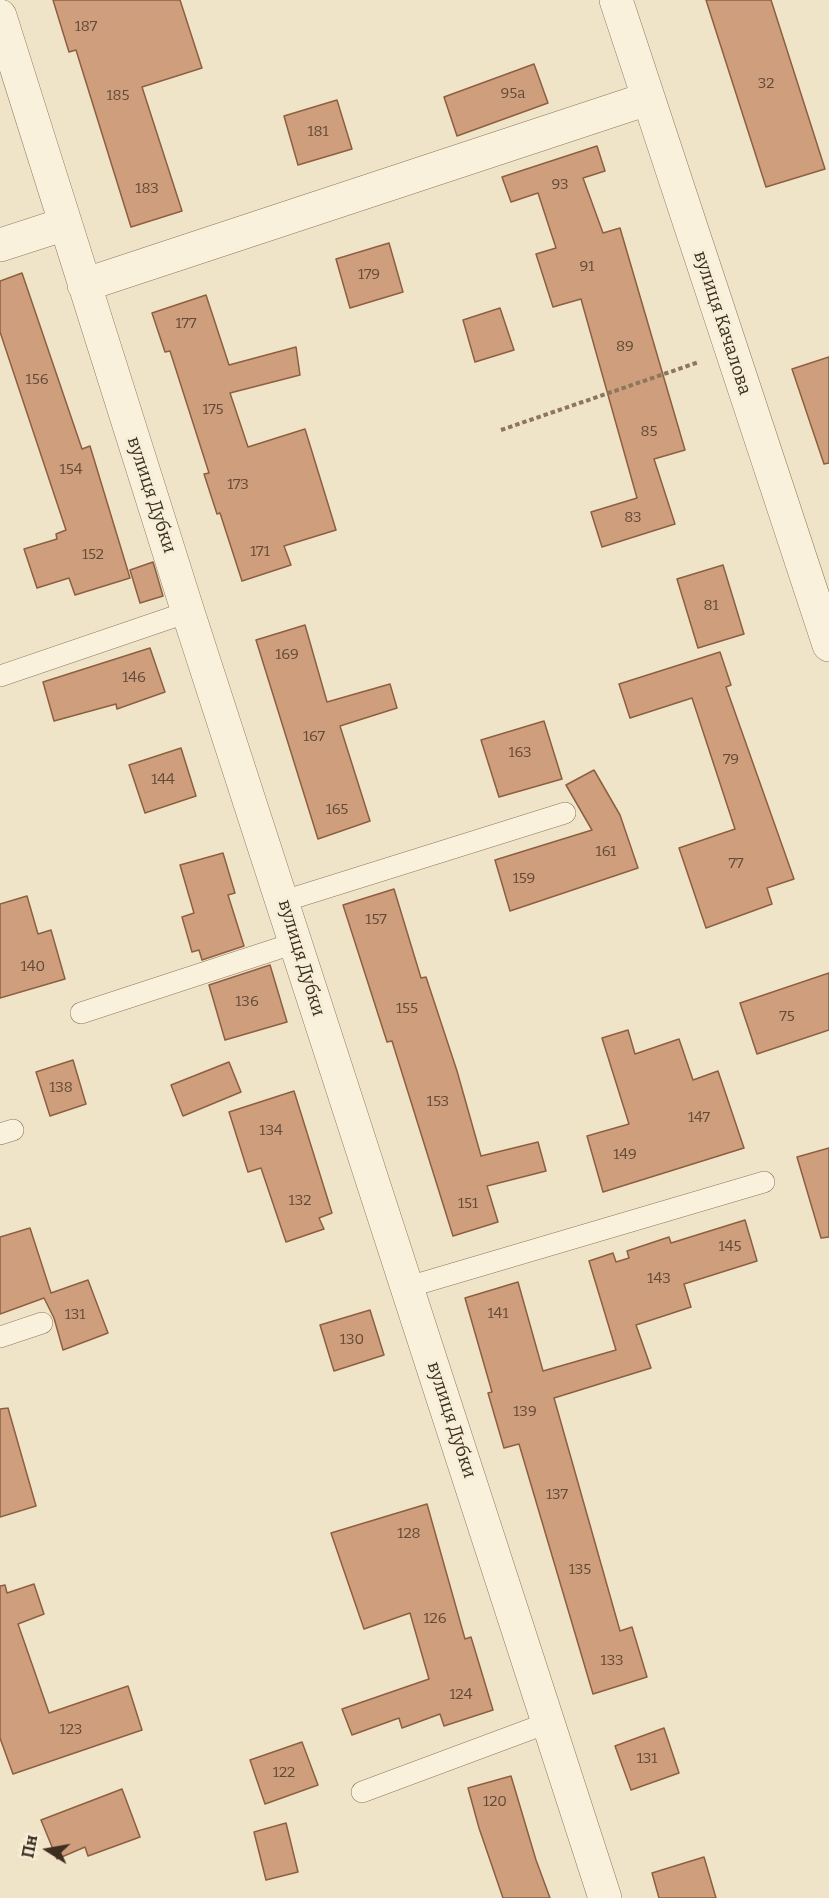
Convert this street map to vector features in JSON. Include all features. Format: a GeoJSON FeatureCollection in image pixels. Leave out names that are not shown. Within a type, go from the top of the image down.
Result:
{"type":"FeatureCollection","features":[{"type":"Feature","properties":{"kind":"street","name":"вулиця Качалова"},"geometry":{"type":"LineString","coordinates":[[616,0],[646,99],[829,645]]}},
{"type":"Feature","properties":{"kind":"street","name":"вулиця Дубки"},"geometry":{"type":"LineString","coordinates":[[0,16],[188,612],[284,901],[295,943],[550,1722],[605,1898]]}},
{"type":"Feature","properties":{"kind":"street"},"geometry":{"type":"LineString","coordinates":[[84,285],[646,99]]}},
{"type":"Feature","properties":{"kind":"street"},"geometry":{"type":"LineString","coordinates":[[0,246],[65,224]]}},
{"type":"Feature","properties":{"kind":"lane"},"geometry":{"type":"LineString","coordinates":[[0,676],[188,612]]}},
{"type":"Feature","properties":{"kind":"lane"},"geometry":{"type":"LineString","coordinates":[[284,901],[565,813]]}},
{"type":"Feature","properties":{"kind":"lane"},"geometry":{"type":"LineString","coordinates":[[81,1013],[295,943]]}},
{"type":"Feature","properties":{"kind":"lane"},"geometry":{"type":"LineString","coordinates":[[408,1287],[764,1182]]}},
{"type":"Feature","properties":{"kind":"lane"},"geometry":{"type":"LineString","coordinates":[[0,1337],[42,1323]]}},
{"type":"Feature","properties":{"kind":"lane"},"geometry":{"type":"LineString","coordinates":[[362,1792],[550,1722]]}},
{"type":"Feature","properties":{"kind":"path"},"geometry":{"type":"LineString","coordinates":[[501,430],[731,351]]}},
{"type":"Feature","properties":{"kind":"building"},"geometry":{"type":"Polygon","coordinates":[[[53,0],[180,0],[202,68],[142,87],[182,211],[131,227],[76,50],[69,52],[53,0]]]}},
{"type":"Feature","properties":{"kind":"building"},"geometry":{"type":"Polygon","coordinates":[[[706,0],[771,0],[825,169],[766,187],[706,0]]]}},
{"type":"Feature","properties":{"kind":"building"},"geometry":{"type":"Polygon","coordinates":[[[534,64],[548,103],[457,136],[444,97],[534,64]]]}},
{"type":"Feature","properties":{"kind":"building"},"geometry":{"type":"Polygon","coordinates":[[[337,100],[352,149],[298,165],[284,116],[337,100]]]}},
{"type":"Feature","properties":{"kind":"building"},"geometry":{"type":"Polygon","coordinates":[[[597,146],[605,171],[583,178],[603,233],[620,228],[685,450],[654,459],[675,524],[602,547],[591,512],[637,498],[581,299],[553,307],[536,254],[556,248],[538,193],[511,202],[502,177],[597,146]]]}},
{"type":"Feature","properties":{"kind":"building"},"geometry":{"type":"Polygon","coordinates":[[[389,243],[403,292],[350,308],[336,259],[389,243]]]}},
{"type":"Feature","properties":{"kind":"building"},"geometry":{"type":"Polygon","coordinates":[[[22,273],[82,449],[90,446],[130,578],[75,595],[69,578],[37,588],[24,549],[57,539],[56,534],[66,530],[0,332],[0,281],[22,273]]]}},
{"type":"Feature","properties":{"kind":"building"},"geometry":{"type":"Polygon","coordinates":[[[206,295],[229,365],[296,347],[300,375],[230,393],[248,447],[305,429],[336,530],[284,546],[291,565],[242,581],[220,513],[217,514],[204,474],[209,473],[170,351],[165,352],[152,313],[206,295]]]}},
{"type":"Feature","properties":{"kind":"building"},"geometry":{"type":"Polygon","coordinates":[[[500,308],[514,350],[475,362],[463,320],[500,308]]]}},
{"type":"Feature","properties":{"kind":"building"},"geometry":{"type":"Polygon","coordinates":[[[829,357],[829,463],[824,464],[792,369],[829,357]]]}},
{"type":"Feature","properties":{"kind":"building"},"geometry":{"type":"Polygon","coordinates":[[[153,562],[163,596],[140,603],[130,570],[153,562]]]}},
{"type":"Feature","properties":{"kind":"building"},"geometry":{"type":"Polygon","coordinates":[[[723,565],[744,634],[698,648],[677,579],[723,565]]]}},
{"type":"Feature","properties":{"kind":"building"},"geometry":{"type":"Polygon","coordinates":[[[305,625],[327,702],[390,684],[397,708],[340,726],[370,821],[318,839],[256,640],[305,625]]]}},
{"type":"Feature","properties":{"kind":"building"},"geometry":{"type":"Polygon","coordinates":[[[150,648],[165,692],[117,709],[116,704],[54,721],[43,682],[150,648]]]}},
{"type":"Feature","properties":{"kind":"building"},"geometry":{"type":"Polygon","coordinates":[[[720,652],[731,685],[726,687],[794,879],[767,888],[772,904],[706,928],[679,848],[735,829],[692,698],[630,718],[619,684],[720,652]]]}},
{"type":"Feature","properties":{"kind":"building"},"geometry":{"type":"Polygon","coordinates":[[[544,721],[562,779],[499,797],[481,740],[544,721]]]}},
{"type":"Feature","properties":{"kind":"building"},"geometry":{"type":"Polygon","coordinates":[[[181,748],[196,796],[145,813],[129,765],[181,748]]]}},
{"type":"Feature","properties":{"kind":"building"},"geometry":{"type":"Polygon","coordinates":[[[594,770],[620,815],[638,868],[510,911],[495,860],[592,830],[566,785],[594,770]]]}},
{"type":"Feature","properties":{"kind":"building"},"geometry":{"type":"Polygon","coordinates":[[[223,853],[235,893],[228,895],[244,946],[202,960],[199,950],[192,952],[182,917],[194,913],[180,865],[223,853]]]}},
{"type":"Feature","properties":{"kind":"building"},"geometry":{"type":"Polygon","coordinates":[[[394,889],[421,978],[426,977],[457,1071],[481,1156],[538,1142],[546,1171],[487,1186],[498,1222],[453,1236],[392,1041],[387,1042],[343,905],[394,889]]]}},
{"type":"Feature","properties":{"kind":"building"},"geometry":{"type":"Polygon","coordinates":[[[27,896],[38,934],[51,930],[65,979],[0,998],[0,904],[27,896]]]}},
{"type":"Feature","properties":{"kind":"building"},"geometry":{"type":"Polygon","coordinates":[[[270,965],[287,1022],[225,1040],[209,985],[270,965]]]}},
{"type":"Feature","properties":{"kind":"building"},"geometry":{"type":"Polygon","coordinates":[[[829,973],[829,1030],[757,1054],[740,1003],[829,973]]]}},
{"type":"Feature","properties":{"kind":"building"},"geometry":{"type":"Polygon","coordinates":[[[628,1030],[635,1054],[679,1039],[693,1080],[718,1071],[744,1148],[603,1192],[587,1136],[629,1124],[602,1038],[628,1030]]]}},
{"type":"Feature","properties":{"kind":"building"},"geometry":{"type":"Polygon","coordinates":[[[73,1060],[86,1104],[50,1116],[36,1072],[73,1060]]]}},
{"type":"Feature","properties":{"kind":"building"},"geometry":{"type":"Polygon","coordinates":[[[229,1062],[241,1092],[183,1116],[171,1085],[229,1062]]]}},
{"type":"Feature","properties":{"kind":"building"},"geometry":{"type":"Polygon","coordinates":[[[294,1091],[332,1213],[319,1218],[324,1229],[286,1242],[261,1168],[248,1172],[229,1112],[294,1091]]]}},
{"type":"Feature","properties":{"kind":"building"},"geometry":{"type":"Polygon","coordinates":[[[829,1148],[829,1237],[821,1238],[797,1157],[829,1148]]]}},
{"type":"Feature","properties":{"kind":"building"},"geometry":{"type":"Polygon","coordinates":[[[745,1220],[757,1261],[684,1284],[691,1307],[636,1325],[651,1368],[554,1398],[620,1631],[632,1627],[647,1677],[593,1694],[519,1444],[504,1448],[488,1393],[492,1392],[465,1298],[518,1282],[543,1371],[616,1350],[589,1261],[613,1253],[616,1262],[629,1258],[627,1251],[669,1237],[671,1243],[745,1220]]]}},
{"type":"Feature","properties":{"kind":"building"},"geometry":{"type":"Polygon","coordinates":[[[30,1228],[51,1293],[88,1280],[108,1333],[63,1350],[54,1318],[44,1298],[0,1314],[0,1237],[30,1228]]]}},
{"type":"Feature","properties":{"kind":"building"},"geometry":{"type":"Polygon","coordinates":[[[370,1310],[384,1355],[334,1371],[320,1325],[370,1310]]]}},
{"type":"Feature","properties":{"kind":"building"},"geometry":{"type":"Polygon","coordinates":[[[8,1408],[36,1506],[0,1517],[0,1409],[8,1408]]]}},
{"type":"Feature","properties":{"kind":"building"},"geometry":{"type":"Polygon","coordinates":[[[427,1504],[465,1639],[471,1637],[493,1710],[444,1726],[440,1714],[402,1728],[399,1718],[352,1735],[342,1709],[429,1679],[410,1613],[364,1629],[331,1533],[427,1504]]]}},
{"type":"Feature","properties":{"kind":"building"},"geometry":{"type":"Polygon","coordinates":[[[34,1584],[44,1614],[18,1624],[49,1713],[128,1686],[142,1730],[13,1774],[0,1738],[0,1586],[5,1585],[7,1593],[34,1584]]]}},
{"type":"Feature","properties":{"kind":"building"},"geometry":{"type":"Polygon","coordinates":[[[664,1728],[679,1773],[631,1790],[615,1746],[664,1728]]]}},
{"type":"Feature","properties":{"kind":"building"},"geometry":{"type":"Polygon","coordinates":[[[302,1742],[318,1785],[265,1804],[250,1760],[302,1742]]]}},
{"type":"Feature","properties":{"kind":"building"},"geometry":{"type":"Polygon","coordinates":[[[511,1776],[550,1898],[503,1898],[479,1828],[468,1788],[511,1776]]]}},
{"type":"Feature","properties":{"kind":"building"},"geometry":{"type":"Polygon","coordinates":[[[122,1789],[140,1837],[88,1856],[85,1847],[57,1859],[41,1820],[122,1789]]]}},
{"type":"Feature","properties":{"kind":"building"},"geometry":{"type":"Polygon","coordinates":[[[286,1823],[298,1872],[266,1880],[254,1832],[286,1823]]]}},
{"type":"Feature","properties":{"kind":"building"},"geometry":{"type":"Polygon","coordinates":[[[704,1857],[716,1898],[659,1898],[652,1873],[704,1857]]]}}]}
